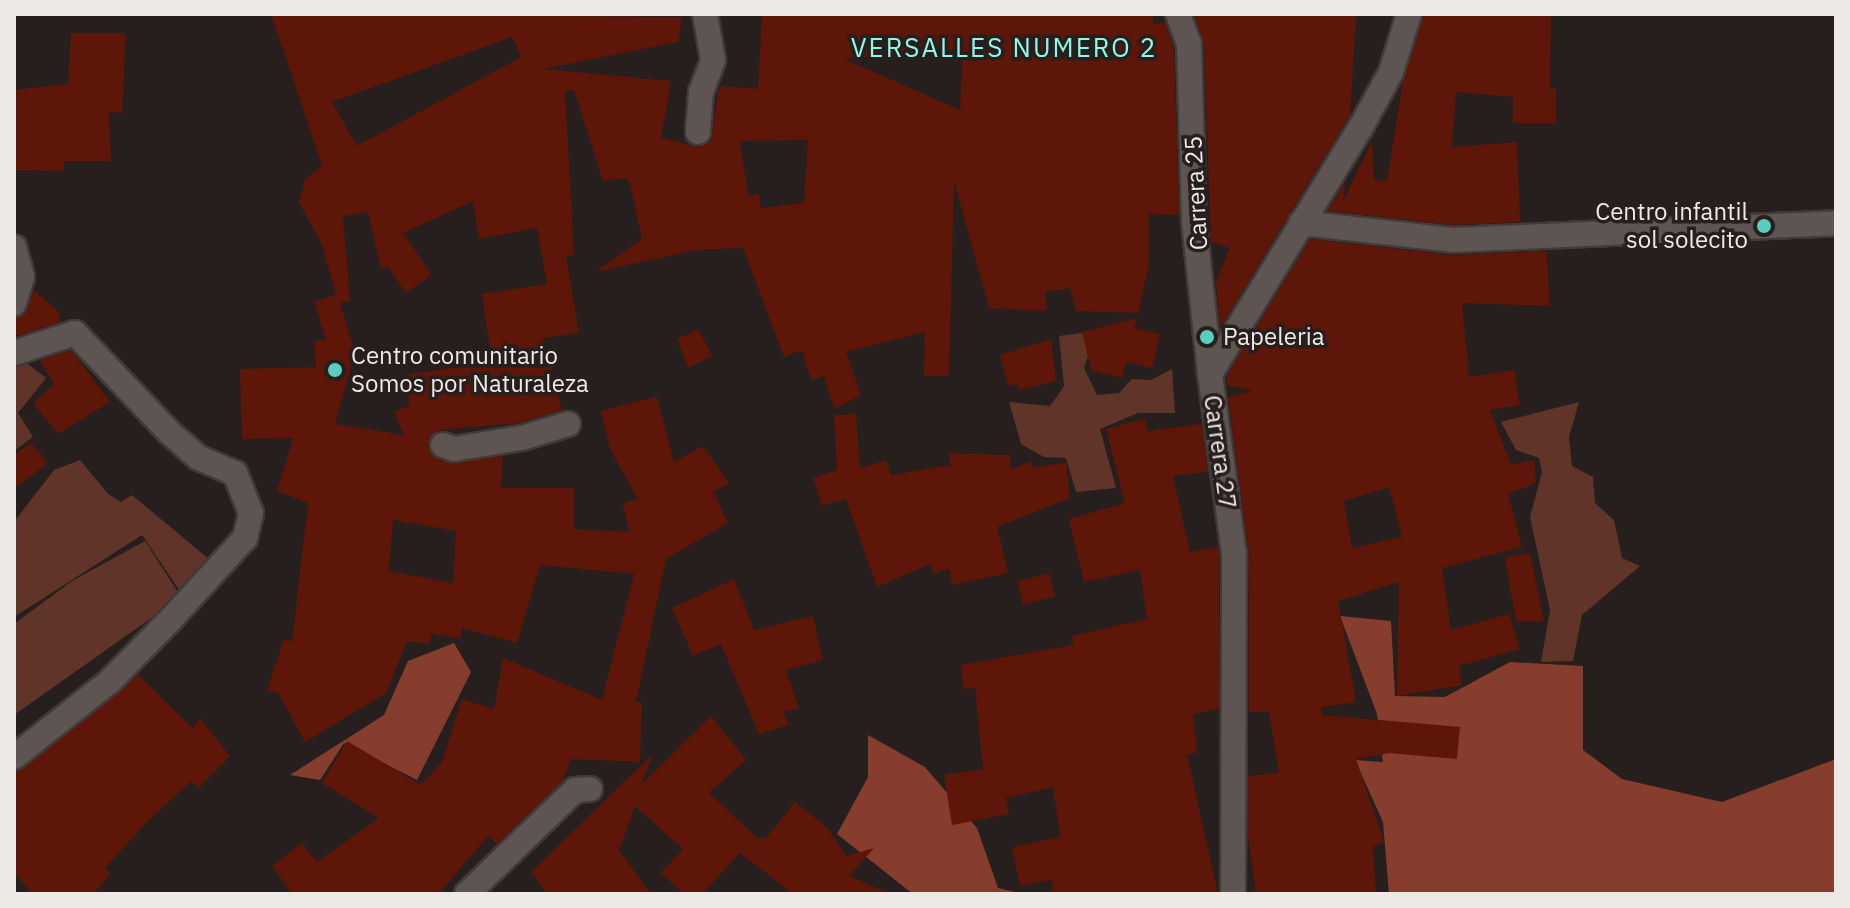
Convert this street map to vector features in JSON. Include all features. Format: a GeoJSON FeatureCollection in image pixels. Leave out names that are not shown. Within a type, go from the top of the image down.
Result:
{"type":"FeatureCollection","features":[{"type":"Feature","properties":{"kind":"street"},"geometry":{"type":"LineString","coordinates":[[698,132],[701,92],[713,60],[705,14]]}},
{"type":"Feature","properties":{"kind":"street","name":"Carrera 25"},"geometry":{"type":"LineString","coordinates":[[1178,14],[1189,44],[1194,221],[1210,374]]}},
{"type":"Feature","properties":{"kind":"street","name":"Carrera 27"},"geometry":{"type":"LineString","coordinates":[[1233,894],[1234,554],[1210,374],[1391,72],[1409,14]]}},
{"type":"Feature","properties":{"kind":"street"},"geometry":{"type":"LineString","coordinates":[[1301,223],[1452,240],[1760,222],[1836,223]]}},
{"type":"Feature","properties":{"kind":"street"},"geometry":{"type":"LineString","coordinates":[[14,247],[22,277],[14,304]]}},
{"type":"Feature","properties":{"kind":"street"},"geometry":{"type":"LineString","coordinates":[[14,353],[75,333],[170,433],[199,458],[235,473],[251,513],[245,538],[172,618],[110,681],[14,757]]}},
{"type":"Feature","properties":{"kind":"street"},"geometry":{"type":"LineString","coordinates":[[443,445],[454,449],[522,438],[568,424]]}},
{"type":"Feature","properties":{"kind":"street"},"geometry":{"type":"LineString","coordinates":[[467,894],[575,790],[590,789]]}},
{"type":"Feature","properties":{"kind":"shaded area"},"geometry":{"type":"Polygon","coordinates":[[[1096,331],[1084,368],[1097,395],[1119,393],[1132,379],[1151,380],[1172,369],[1175,413],[1138,413],[1100,429],[1116,488],[1076,492],[1066,458],[1044,457],[1021,444],[1009,402],[1050,406],[1064,386],[1059,336],[1096,331]]]}},
{"type":"Feature","properties":{"kind":"shaded area"},"geometry":{"type":"Polygon","coordinates":[[[24,361],[46,378],[18,413],[33,437],[14,451],[14,363],[24,361]]]}},
{"type":"Feature","properties":{"kind":"shaded area"},"geometry":{"type":"Polygon","coordinates":[[[1579,402],[1569,437],[1572,466],[1593,477],[1595,503],[1614,520],[1622,558],[1640,566],[1582,615],[1573,661],[1541,662],[1550,610],[1530,517],[1542,472],[1539,458],[1516,450],[1501,422],[1579,402]]]}},
{"type":"Feature","properties":{"kind":"shaded area"},"geometry":{"type":"Polygon","coordinates":[[[80,460],[108,494],[121,502],[132,495],[211,561],[182,594],[142,535],[14,617],[14,522],[54,470],[80,460]]]}},
{"type":"Feature","properties":{"kind":"shaded area"},"geometry":{"type":"Polygon","coordinates":[[[145,541],[181,597],[14,715],[14,624],[72,581],[145,541]]]}},
{"type":"Feature","properties":{"kind":"shaded area"},"geometry":{"type":"Polygon","coordinates":[[[1340,616],[1391,621],[1395,696],[1445,697],[1510,662],[1583,666],[1583,750],[1622,779],[1722,802],[1836,759],[1836,894],[1389,894],[1383,822],[1355,760],[1383,762],[1377,714],[1340,616]]]}},
{"type":"Feature","properties":{"kind":"shaded area"},"geometry":{"type":"Polygon","coordinates":[[[454,643],[471,672],[417,780],[344,743],[320,780],[290,775],[384,715],[408,661],[454,643]]]}},
{"type":"Feature","properties":{"kind":"shaded area"},"geometry":{"type":"Polygon","coordinates":[[[868,735],[925,767],[977,828],[998,888],[1023,894],[913,894],[837,834],[868,777],[868,735]]]}},
{"type":"Feature","properties":{"kind":"building"},"geometry":{"type":"Polygon","coordinates":[[[271,14],[682,17],[678,42],[543,69],[671,81],[661,138],[698,147],[711,141],[719,86],[758,89],[762,14],[1153,14],[1153,24],[1165,22],[1174,47],[1179,215],[1149,214],[1149,264],[1138,313],[1076,311],[1070,288],[1045,292],[1047,311],[989,308],[954,181],[949,376],[924,376],[925,332],[846,352],[861,395],[834,409],[824,376],[811,380],[802,350],[784,357],[743,248],[697,250],[595,272],[642,239],[630,184],[626,178],[603,181],[574,90],[565,91],[574,255],[566,256],[579,333],[543,338],[562,410],[519,423],[440,430],[428,448],[450,463],[503,456],[501,488],[574,488],[574,529],[629,532],[623,504],[638,499],[610,449],[601,411],[657,397],[674,462],[703,446],[729,483],[714,492],[728,523],[666,559],[636,702],[642,702],[640,762],[571,759],[563,781],[497,844],[488,836],[438,894],[292,894],[272,866],[302,843],[317,862],[379,818],[322,783],[347,741],[421,785],[442,762],[462,699],[494,709],[503,658],[602,700],[634,574],[540,565],[517,643],[462,628],[460,639],[431,633],[429,644],[407,641],[386,693],[305,742],[279,694],[267,690],[284,639],[292,642],[308,503],[277,491],[293,438],[242,439],[240,369],[316,367],[314,341],[326,340],[314,302],[336,295],[322,245],[299,202],[305,179],[322,166],[271,14]],[[512,37],[332,102],[357,146],[521,57],[512,37]],[[963,49],[844,59],[960,110],[963,49]],[[808,140],[740,141],[748,195],[759,194],[761,208],[804,203],[808,140]],[[473,201],[403,233],[432,275],[406,293],[388,267],[381,269],[368,212],[343,216],[350,301],[340,303],[355,353],[335,424],[404,435],[394,412],[410,405],[404,375],[492,362],[482,294],[547,284],[537,228],[479,239],[473,201]],[[393,520],[389,571],[453,583],[456,531],[393,520]]]}},
{"type":"Feature","properties":{"kind":"building"},"geometry":{"type":"Polygon","coordinates":[[[1356,14],[1350,115],[1220,328],[1216,282],[1230,248],[1211,242],[1204,44],[1195,16],[1356,14]]]}},
{"type":"Feature","properties":{"kind":"building"},"geometry":{"type":"Polygon","coordinates":[[[1424,14],[1551,14],[1550,89],[1556,89],[1556,123],[1513,123],[1513,97],[1456,92],[1452,147],[1517,142],[1520,222],[1453,225],[1327,211],[1345,183],[1343,202],[1372,141],[1374,180],[1387,181],[1403,81],[1424,14]]]}},
{"type":"Feature","properties":{"kind":"building"},"geometry":{"type":"Polygon","coordinates":[[[71,33],[126,33],[122,113],[109,112],[111,161],[64,161],[63,171],[14,170],[14,90],[68,84],[71,33]]]}},
{"type":"Feature","properties":{"kind":"building"},"geometry":{"type":"Polygon","coordinates":[[[1310,239],[1451,255],[1546,251],[1550,306],[1462,303],[1469,377],[1514,370],[1520,405],[1490,410],[1511,465],[1534,460],[1536,483],[1508,494],[1522,547],[1442,568],[1451,630],[1509,614],[1520,649],[1459,666],[1462,685],[1397,696],[1399,582],[1338,601],[1356,702],[1322,707],[1322,715],[1460,727],[1457,759],[1389,753],[1356,759],[1384,842],[1373,846],[1376,894],[1256,894],[1248,835],[1248,776],[1279,773],[1269,712],[1249,712],[1249,554],[1228,397],[1253,391],[1227,385],[1226,377],[1310,239]],[[1389,487],[1344,501],[1352,548],[1402,537],[1389,487]]]}},
{"type":"Feature","properties":{"kind":"building"},"geometry":{"type":"Polygon","coordinates":[[[34,290],[59,312],[60,322],[14,337],[14,319],[25,314],[34,290]]]}},
{"type":"Feature","properties":{"kind":"building"},"geometry":{"type":"Polygon","coordinates":[[[1137,318],[1134,328],[1160,334],[1152,368],[1126,362],[1122,378],[1091,370],[1082,332],[1137,318]]]}},
{"type":"Feature","properties":{"kind":"building"},"geometry":{"type":"Polygon","coordinates":[[[698,329],[712,356],[688,368],[677,339],[698,329]]]}},
{"type":"Feature","properties":{"kind":"building"},"geometry":{"type":"Polygon","coordinates":[[[1051,339],[1056,381],[1019,390],[1017,384],[1008,386],[1000,355],[1051,339]]]}},
{"type":"Feature","properties":{"kind":"building"},"geometry":{"type":"Polygon","coordinates":[[[71,350],[110,402],[58,434],[33,403],[54,384],[40,360],[71,350]]]}},
{"type":"Feature","properties":{"kind":"building"},"geometry":{"type":"Polygon","coordinates":[[[856,414],[860,468],[886,460],[891,475],[951,465],[949,453],[1010,455],[1010,470],[1031,461],[1033,467],[1066,463],[1070,498],[997,527],[1008,573],[952,585],[949,569],[934,574],[930,564],[877,587],[846,499],[822,506],[813,478],[837,470],[834,415],[856,414]]]}},
{"type":"Feature","properties":{"kind":"building"},"geometry":{"type":"Polygon","coordinates":[[[1145,419],[1147,431],[1202,424],[1208,472],[1173,476],[1190,552],[1218,547],[1219,555],[1219,709],[1193,714],[1197,753],[1187,754],[1218,894],[1053,894],[1052,880],[1020,886],[1012,847],[1060,837],[1053,787],[1006,798],[1009,814],[952,825],[944,775],[983,769],[975,688],[963,689],[961,665],[1073,645],[1072,636],[1147,619],[1140,570],[1084,582],[1069,519],[1125,503],[1106,429],[1145,419]]]}},
{"type":"Feature","properties":{"kind":"building"},"geometry":{"type":"Polygon","coordinates":[[[31,443],[48,463],[14,489],[14,455],[31,443]]]}},
{"type":"Feature","properties":{"kind":"building"},"geometry":{"type":"Polygon","coordinates":[[[1530,553],[1544,621],[1516,621],[1505,557],[1530,553]]]}},
{"type":"Feature","properties":{"kind":"building"},"geometry":{"type":"Polygon","coordinates":[[[1049,573],[1055,596],[1023,605],[1017,582],[1049,573]]]}},
{"type":"Feature","properties":{"kind":"building"},"geometry":{"type":"Polygon","coordinates":[[[734,579],[754,630],[813,616],[823,660],[786,670],[799,708],[784,712],[788,725],[759,734],[721,644],[693,656],[672,608],[734,579]]]}},
{"type":"Feature","properties":{"kind":"building"},"geometry":{"type":"Polygon","coordinates":[[[137,674],[193,728],[200,718],[230,756],[198,788],[191,781],[147,822],[105,868],[111,874],[93,894],[32,894],[14,872],[14,772],[137,674]]]}},
{"type":"Feature","properties":{"kind":"building"},"geometry":{"type":"Polygon","coordinates":[[[711,716],[746,760],[709,793],[759,839],[766,838],[795,802],[828,828],[846,856],[874,848],[849,876],[891,894],[793,894],[740,853],[702,894],[684,894],[661,873],[683,849],[635,806],[619,850],[651,894],[548,894],[531,872],[653,754],[642,784],[711,716]]]}},
{"type":"Feature","properties":{"kind":"place","name":"Centro infantil sol solecito"},"geometry":{"type":"Point","coordinates":[1764,226]}},
{"type":"Feature","properties":{"kind":"place","name":"Papeleria"},"geometry":{"type":"Point","coordinates":[1207,337]}},
{"type":"Feature","properties":{"kind":"place","name":"Centro comunitario Somos por Naturaleza"},"geometry":{"type":"Point","coordinates":[335,370]}},
{"type":"Feature","properties":{"kind":"district","name":"VERSALLES NUMERO 2"},"geometry":{"type":"Point","coordinates":[1004,48]}}]}
